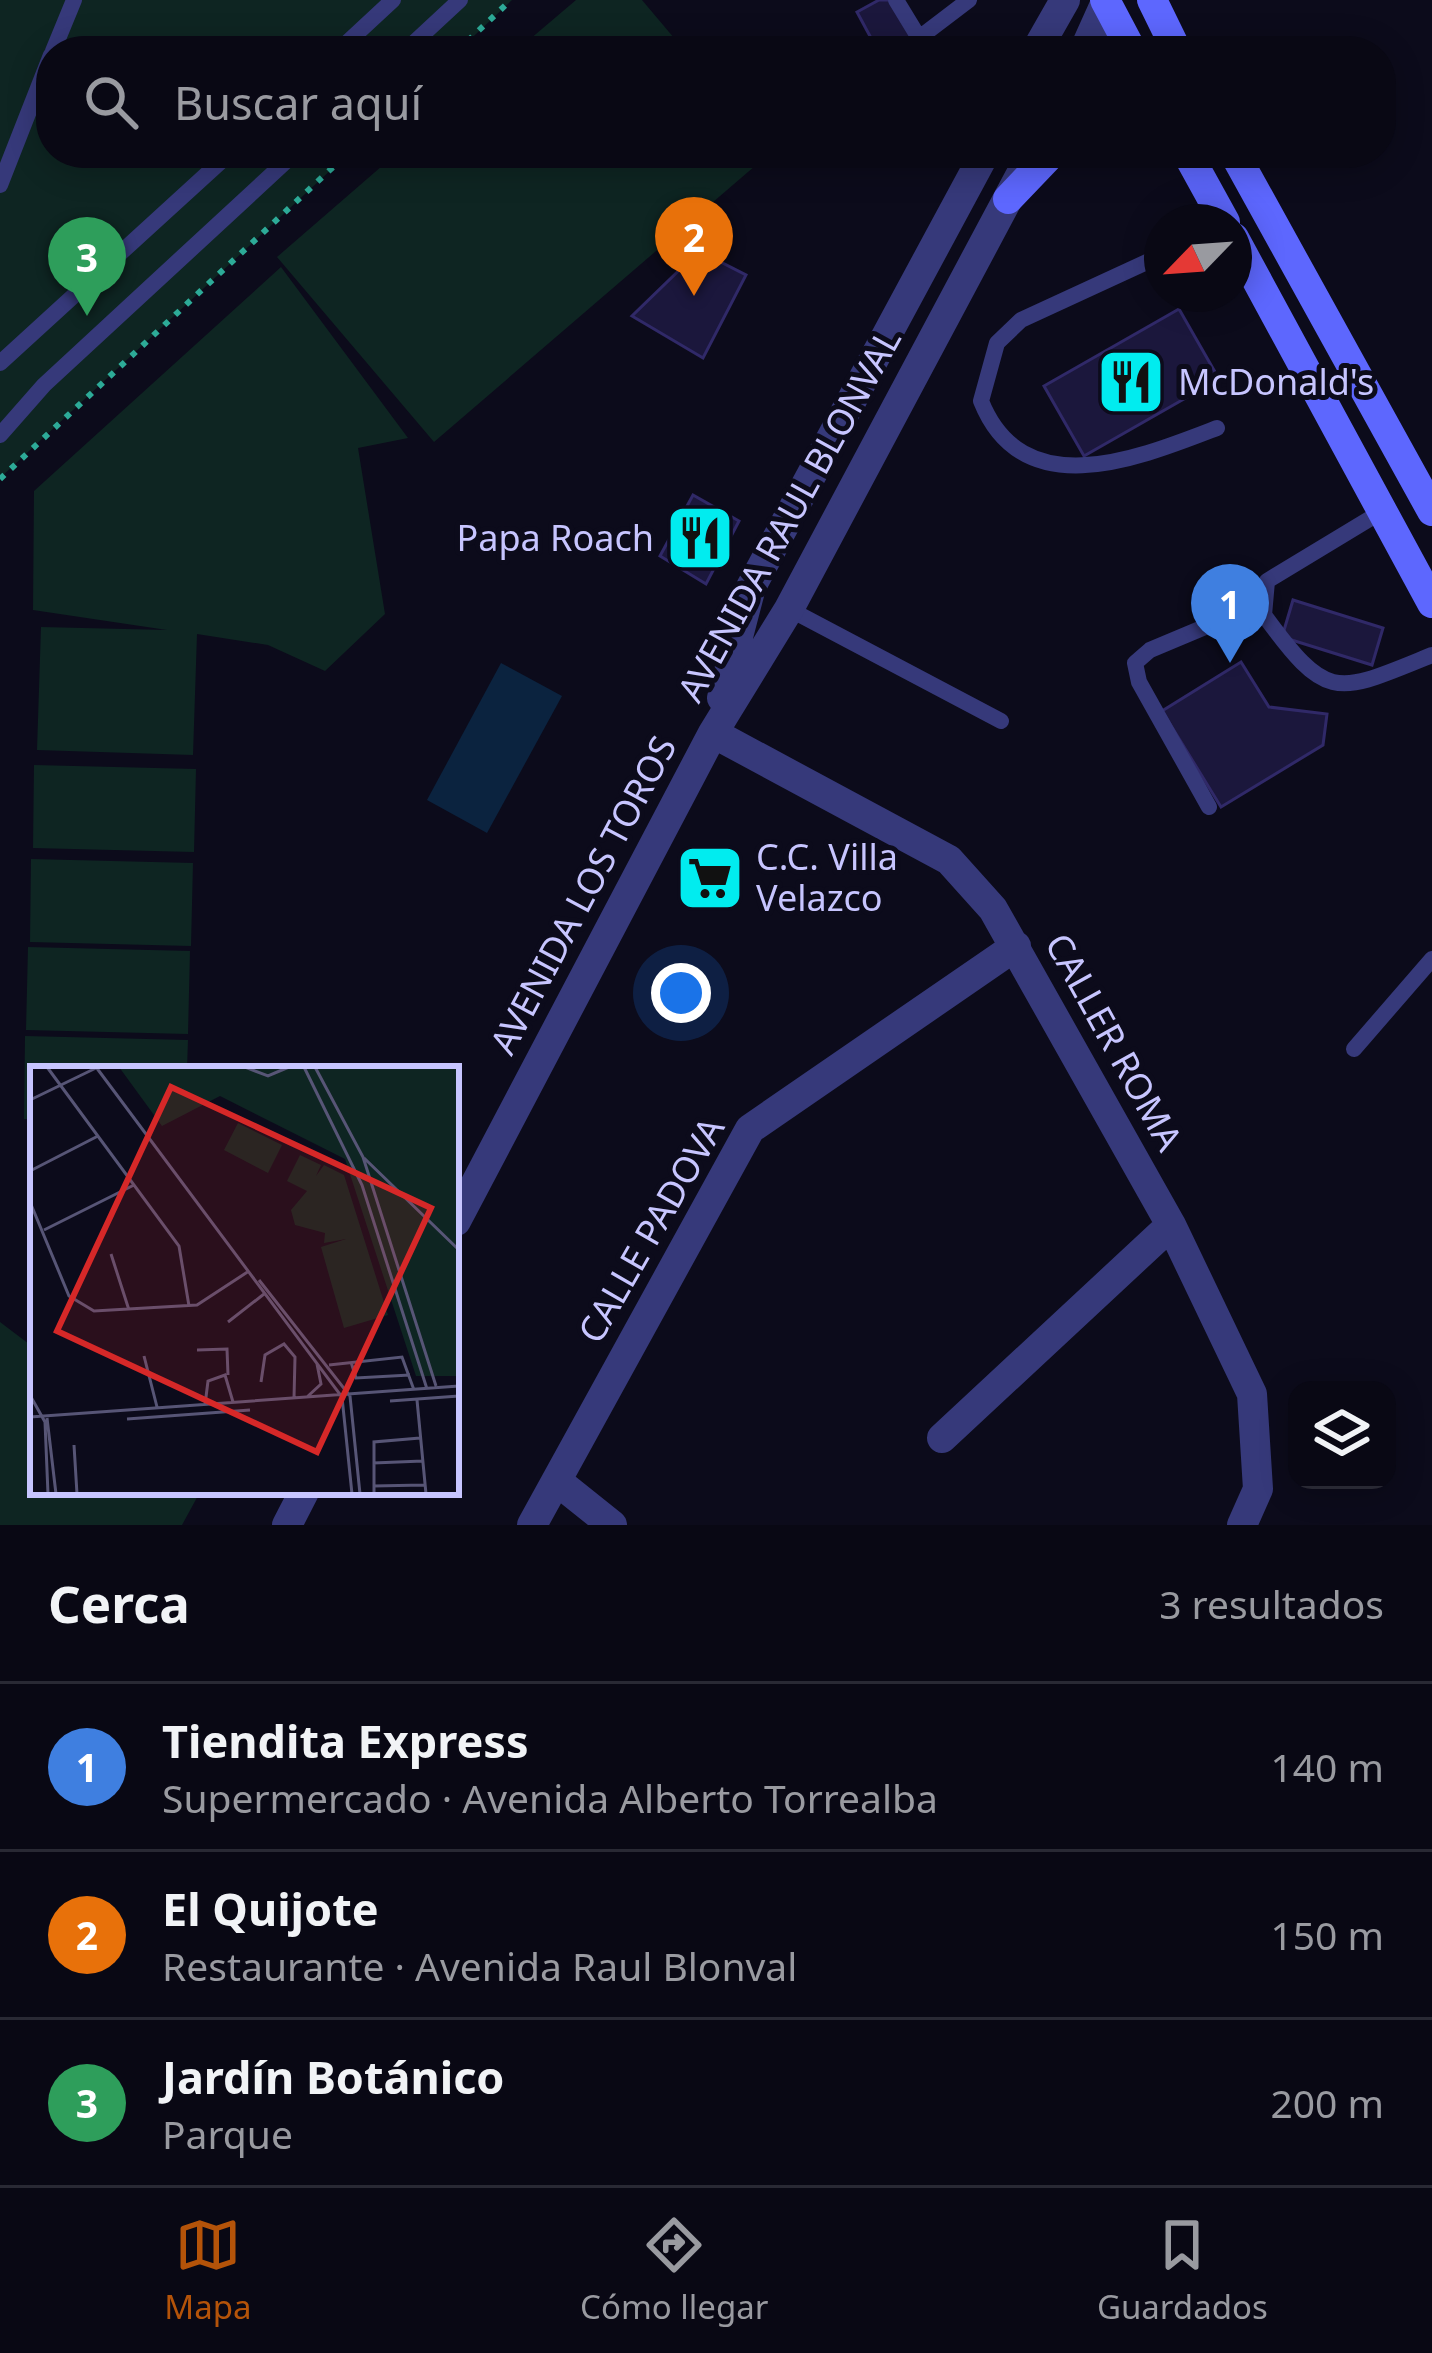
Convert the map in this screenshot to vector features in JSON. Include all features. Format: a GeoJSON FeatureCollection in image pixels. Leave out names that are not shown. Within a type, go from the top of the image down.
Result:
{"type":"FeatureCollection","features":[{"type":"Feature","properties":{"kind":"main road"},"geometry":{"type":"LineString","coordinates":[[1152,0],[1170,36]]}},
{"type":"Feature","properties":{"kind":"main road"},"geometry":{"type":"LineString","coordinates":[[1105,1],[1124,36]]}},
{"type":"Feature","properties":{"kind":"main road"},"geometry":{"type":"LineString","coordinates":[[1008,199],[1038,168]]}},
{"type":"Feature","properties":{"kind":"main road"},"geometry":{"type":"LineString","coordinates":[[1184,168],[1206,187]]}},
{"type":"Feature","properties":{"kind":"main road"},"geometry":{"type":"LineString","coordinates":[[1195,168],[1216,204]]}},
{"type":"Feature","properties":{"kind":"main road"},"geometry":{"type":"LineString","coordinates":[[1242,168],[1432,511]]}},
{"type":"Feature","properties":{"kind":"main road"},"geometry":{"type":"LineString","coordinates":[[1252,272],[1432,603]]}},
{"type":"Feature","properties":{"kind":"street"},"geometry":{"type":"LineString","coordinates":[[1045,36],[1065,0]]}},
{"type":"Feature","properties":{"kind":"street"},"geometry":{"type":"LineString","coordinates":[[1090,36],[1105,1]]}},
{"type":"Feature","properties":{"kind":"street","name":"AVENIDA RAUL BLONVAL"},"geometry":{"type":"LineString","coordinates":[[712,733],[751,587],[977,168]]}},
{"type":"Feature","properties":{"kind":"street","name":"AVENIDA RAUL BLONVAL"},"geometry":{"type":"LineString","coordinates":[[712,733],[789,609],[1024,168]]}},
{"type":"Feature","properties":{"kind":"street","name":"CALLER ROMA"},"geometry":{"type":"LineString","coordinates":[[712,733],[950,860],[993,909],[1171,1225],[1252,1394],[1258,1489],[1242,1525]]}},
{"type":"Feature","properties":{"kind":"street","name":"AVENIDA LOS TOROS"},"geometry":{"type":"LineString","coordinates":[[459,1215],[712,733]]}},
{"type":"Feature","properties":{"kind":"street","name":"CALLE PADOVA"},"geometry":{"type":"LineString","coordinates":[[532,1525],[750,1129],[1016,946]]}},
{"type":"Feature","properties":{"kind":"street"},"geometry":{"type":"LineString","coordinates":[[941,1438],[1171,1225]]}},
{"type":"Feature","properties":{"kind":"street"},"geometry":{"type":"LineString","coordinates":[[557,1480],[613,1525]]}},
{"type":"Feature","properties":{"kind":"street"},"geometry":{"type":"LineString","coordinates":[[287,1525],[302,1495]]}},
{"type":"Feature","properties":{"kind":"lane"},"geometry":{"type":"LineString","coordinates":[[59,36],[74,0]]}},
{"type":"Feature","properties":{"kind":"lane"},"geometry":{"type":"LineString","coordinates":[[354,36],[393,0]]}},
{"type":"Feature","properties":{"kind":"lane"},"geometry":{"type":"LineString","coordinates":[[421,36],[460,0]]}},
{"type":"Feature","properties":{"kind":"lane"},"geometry":{"type":"LineString","coordinates":[[896,0],[918,36]]}},
{"type":"Feature","properties":{"kind":"lane"},"geometry":{"type":"LineString","coordinates":[[931,36],[969,0]]}},
{"type":"Feature","properties":{"kind":"lane"},"geometry":{"type":"LineString","coordinates":[[0,185],[36,94]]}},
{"type":"Feature","properties":{"kind":"lane"},"geometry":{"type":"LineString","coordinates":[[0,363],[214,168]]}},
{"type":"Feature","properties":{"kind":"lane"},"geometry":{"type":"LineString","coordinates":[[0,435],[44,385],[279,168]]}},
{"type":"Feature","properties":{"kind":"lane"},"geometry":{"type":"LineString","coordinates":[[1144,263],[1021,320],[997,344],[981,401],[1000,435],[1026,458],[1077,468],[1139,458],[1217,428]]}},
{"type":"Feature","properties":{"kind":"lane"},"geometry":{"type":"LineString","coordinates":[[1381,512],[1267,581],[1264,615],[1300,666],[1335,684],[1358,686],[1432,655]]}},
{"type":"Feature","properties":{"kind":"lane"},"geometry":{"type":"LineString","coordinates":[[1209,807],[1139,682],[1135,663],[1150,650],[1262,603]]}},
{"type":"Feature","properties":{"kind":"lane"},"geometry":{"type":"LineString","coordinates":[[789,609],[1001,721]]}},
{"type":"Feature","properties":{"kind":"lane"},"geometry":{"type":"LineString","coordinates":[[1354,1049],[1432,959]]}},
{"type":"Feature","properties":{"kind":"path"},"geometry":{"type":"LineString","coordinates":[[473,36],[512,0]]}},
{"type":"Feature","properties":{"kind":"path"},"geometry":{"type":"LineString","coordinates":[[0,478],[332,168]]}},
{"type":"Feature","properties":{"kind":"green space"},"geometry":{"type":"Polygon","coordinates":[[[0,0],[512,0],[474,36],[36,36],[36,168],[333,168],[0,478],[0,0]]]}},
{"type":"Feature","properties":{"kind":"green space"},"geometry":{"type":"Polygon","coordinates":[[[576,0],[642,0],[672,36],[534,36],[576,0]]]}},
{"type":"Feature","properties":{"kind":"green space"},"geometry":{"type":"Polygon","coordinates":[[[380,168],[753,168],[434,442],[277,257],[380,168]]]}},
{"type":"Feature","properties":{"kind":"green space"},"geometry":{"type":"Polygon","coordinates":[[[281,267],[408,438],[358,448],[385,614],[325,671],[268,645],[197,634],[193,755],[37,750],[41,627],[167,630],[33,610],[34,491],[281,267]]]}},
{"type":"Feature","properties":{"kind":"green space"},"geometry":{"type":"Polygon","coordinates":[[[34,765],[196,769],[194,852],[33,848],[34,765]]]}},
{"type":"Feature","properties":{"kind":"green space"},"geometry":{"type":"Polygon","coordinates":[[[31,859],[193,863],[191,946],[30,942],[31,859]]]}},
{"type":"Feature","properties":{"kind":"green space"},"geometry":{"type":"Polygon","coordinates":[[[28,947],[190,951],[188,1034],[26,1030],[28,947]]]}},
{"type":"Feature","properties":{"kind":"green space"},"geometry":{"type":"Polygon","coordinates":[[[25,1036],[188,1040],[187,1066],[30,1066],[30,1119],[24,1119],[25,1036]]]}},
{"type":"Feature","properties":{"kind":"green space"},"geometry":{"type":"Polygon","coordinates":[[[0,1322],[30,1345],[30,1495],[198,1495],[182,1525],[0,1525],[0,1322]]]}},
{"type":"Feature","properties":{"kind":"water"},"geometry":{"type":"Polygon","coordinates":[[[501,663],[562,696],[487,833],[427,800],[501,663]]]}},
{"type":"Feature","properties":{"kind":"building"},"geometry":{"type":"Polygon","coordinates":[[[879,0],[892,0],[912,36],[870,36],[857,12],[879,0]]]}},
{"type":"Feature","properties":{"kind":"building"},"geometry":{"type":"Polygon","coordinates":[[[699,251],[746,275],[703,358],[632,316],[699,251]]]}},
{"type":"Feature","properties":{"kind":"building","name":"McDonald's"},"geometry":{"type":"Polygon","coordinates":[[[1174,312],[1181,312],[1219,379],[1084,456],[1044,386],[1174,312]]]}},
{"type":"Feature","properties":{"kind":"building","name":"Papa Roach"},"geometry":{"type":"Polygon","coordinates":[[[693,495],[739,521],[706,584],[660,556],[693,495]]]}},
{"type":"Feature","properties":{"kind":"building"},"geometry":{"type":"Polygon","coordinates":[[[1293,600],[1383,628],[1372,665],[1282,637],[1293,600]]]}},
{"type":"Feature","properties":{"kind":"building"},"geometry":{"type":"Polygon","coordinates":[[[1241,662],[1269,707],[1327,714],[1323,745],[1221,807],[1162,711],[1241,662]]]}},
{"type":"Feature","properties":{"kind":"place","name":"El Quijote"},"geometry":{"type":"Point","coordinates":[694,296]}},
{"type":"Feature","properties":{"kind":"place","name":"Jardín Botánico"},"geometry":{"type":"Point","coordinates":[87,316]}},
{"type":"Feature","properties":{"kind":"place","name":"McDonald's"},"geometry":{"type":"Point","coordinates":[1131,382]}},
{"type":"Feature","properties":{"kind":"place","name":"Papa Roach"},"geometry":{"type":"Point","coordinates":[700,538]}},
{"type":"Feature","properties":{"kind":"place","name":"Tiendita Express"},"geometry":{"type":"Point","coordinates":[1230,663]}},
{"type":"Feature","properties":{"kind":"place","name":"C.C. Villa Velazco"},"geometry":{"type":"Point","coordinates":[710,878]}}]}
